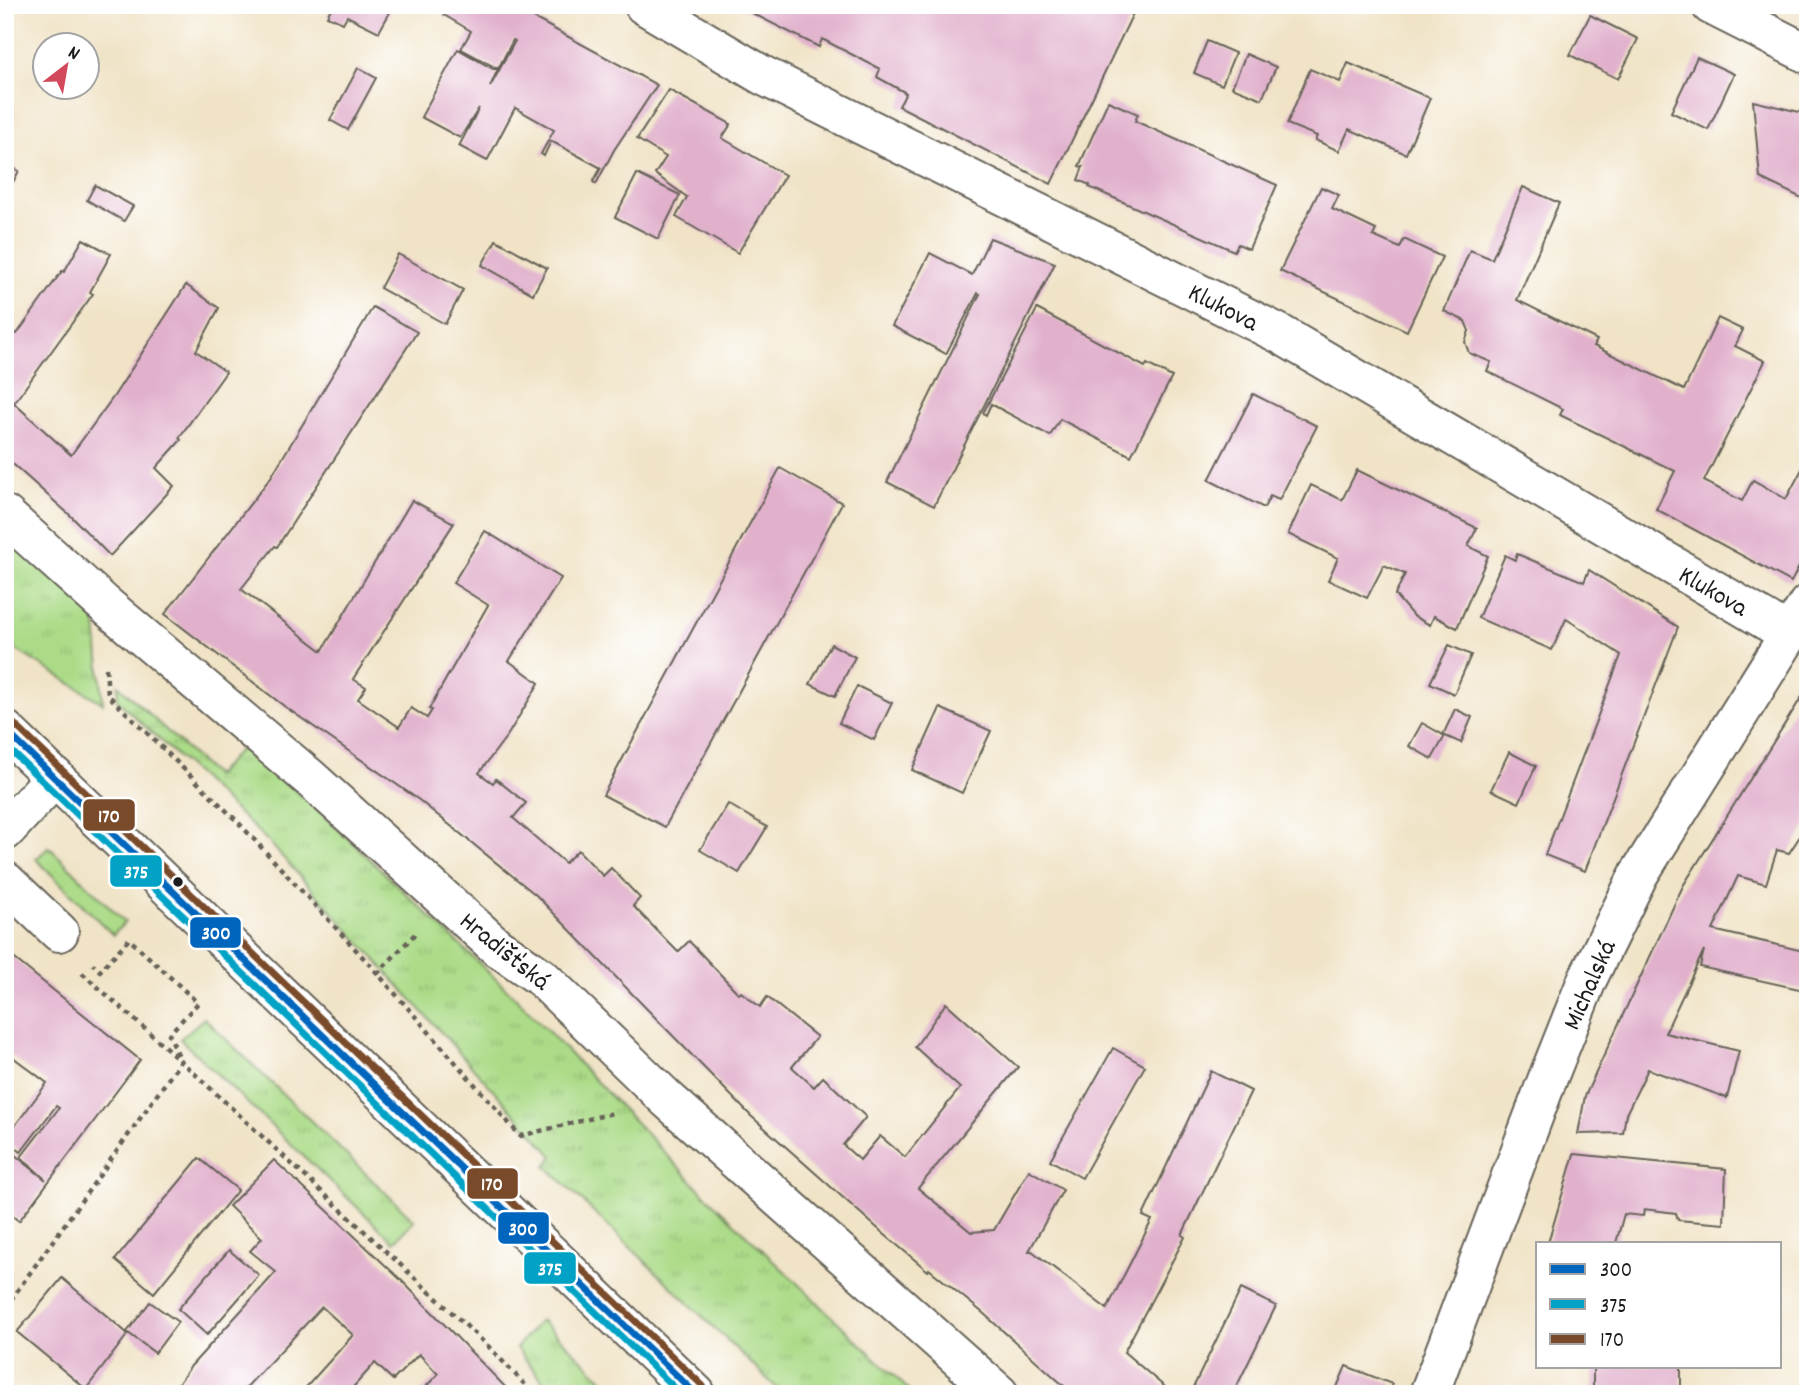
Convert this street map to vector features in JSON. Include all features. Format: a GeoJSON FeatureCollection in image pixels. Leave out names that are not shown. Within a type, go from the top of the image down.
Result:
{"type":"FeatureCollection","features":[{"type":"Feature","properties":{"kind":"street","name":"Klukova"},"geometry":{"type":"LineString","coordinates":[[644,5],[762,75],[1280,334],[1798,619]]}},
{"type":"Feature","properties":{"kind":"street"},"geometry":{"type":"LineString","coordinates":[[1711,5],[1808,54]]}},
{"type":"Feature","properties":{"kind":"street","name":"Hradišťská"},"geometry":{"type":"LineString","coordinates":[[5,515],[103,603],[311,779],[496,946],[542,978],[667,1099],[999,1394]]}},
{"type":"Feature","properties":{"kind":"street","name":"Michalská"},"geometry":{"type":"LineString","coordinates":[[1429,1394],[1587,980],[1639,874],[1798,619]]}},
{"type":"Feature","properties":{"kind":"street"},"geometry":{"type":"LineString","coordinates":[[5,730],[696,1394]]}},
{"type":"Feature","properties":{"kind":"street"},"geometry":{"type":"LineString","coordinates":[[5,831],[55,777]]}},
{"type":"Feature","properties":{"kind":"street"},"geometry":{"type":"LineString","coordinates":[[5,881],[59,932]]}},
{"type":"Feature","properties":{"kind":"path"},"geometry":{"type":"LineString","coordinates":[[103,603],[108,695],[237,821],[520,1136],[667,1099]]}},
{"type":"Feature","properties":{"kind":"path"},"geometry":{"type":"LineString","coordinates":[[59,932],[100,971],[129,939],[198,1003],[169,1034],[181,1061]]}},
{"type":"Feature","properties":{"kind":"path"},"geometry":{"type":"LineString","coordinates":[[78,970],[181,1061],[489,1347],[534,1394]]}},
{"type":"Feature","properties":{"kind":"path"},"geometry":{"type":"LineString","coordinates":[[5,1308],[181,1061]]}},
{"type":"Feature","properties":{"kind":"green space"},"geometry":{"type":"Polygon","coordinates":[[[5,544],[14,544],[95,613],[103,703],[5,643],[5,544]]]}},
{"type":"Feature","properties":{"kind":"green space"},"geometry":{"type":"Polygon","coordinates":[[[118,685],[215,776],[244,745],[318,810],[520,1002],[708,1198],[913,1394],[783,1394],[546,1166],[553,1156],[269,842],[117,700],[118,685]]]}},
{"type":"Feature","properties":{"kind":"green space"},"geometry":{"type":"Polygon","coordinates":[[[49,847],[125,922],[113,935],[36,859],[49,847]]]}},
{"type":"Feature","properties":{"kind":"green space"},"geometry":{"type":"Polygon","coordinates":[[[204,1018],[414,1220],[394,1242],[180,1039],[204,1018]]]}},
{"type":"Feature","properties":{"kind":"green space"},"geometry":{"type":"Polygon","coordinates":[[[541,1320],[618,1394],[554,1394],[516,1348],[541,1320]]]}},
{"type":"Feature","properties":{"kind":"building"},"geometry":{"type":"Polygon","coordinates":[[[333,5],[394,5],[379,32],[347,16],[343,23],[327,16],[333,5]]]}},
{"type":"Feature","properties":{"kind":"building"},"geometry":{"type":"Polygon","coordinates":[[[450,5],[536,5],[530,16],[657,85],[614,150],[596,184],[593,182],[601,168],[551,141],[544,156],[541,154],[554,130],[515,108],[487,161],[459,146],[479,108],[460,138],[421,117],[458,49],[493,69],[498,69],[461,49],[471,31],[444,15],[450,5]],[[513,40],[490,87],[515,41],[513,40]]]}},
{"type":"Feature","properties":{"kind":"building"},"geometry":{"type":"Polygon","coordinates":[[[736,5],[856,5],[863,9],[865,5],[885,5],[890,8],[891,5],[1137,5],[1051,184],[899,106],[906,93],[877,77],[880,69],[822,39],[819,47],[736,5]]]}},
{"type":"Feature","properties":{"kind":"building"},"geometry":{"type":"Polygon","coordinates":[[[1590,15],[1638,39],[1618,79],[1570,55],[1590,15]]]}},
{"type":"Feature","properties":{"kind":"building"},"geometry":{"type":"Polygon","coordinates":[[[1207,41],[1235,53],[1222,85],[1194,73],[1207,41]]]}},
{"type":"Feature","properties":{"kind":"building"},"geometry":{"type":"Polygon","coordinates":[[[1246,54],[1276,67],[1262,99],[1232,87],[1246,54]]]}},
{"type":"Feature","properties":{"kind":"building"},"geometry":{"type":"Polygon","coordinates":[[[1697,57],[1734,74],[1708,130],[1671,112],[1697,57]]]}},
{"type":"Feature","properties":{"kind":"building"},"geometry":{"type":"Polygon","coordinates":[[[1348,63],[1430,98],[1406,154],[1349,129],[1339,151],[1315,140],[1317,136],[1287,124],[1310,69],[1340,82],[1348,63]]]}},
{"type":"Feature","properties":{"kind":"building"},"geometry":{"type":"Polygon","coordinates":[[[358,68],[376,78],[348,130],[330,120],[358,68]]]}},
{"type":"Feature","properties":{"kind":"building"},"geometry":{"type":"Polygon","coordinates":[[[669,90],[731,124],[722,138],[785,175],[738,253],[676,217],[687,197],[655,174],[666,157],[637,139],[669,90]]]}},
{"type":"Feature","properties":{"kind":"building"},"geometry":{"type":"Polygon","coordinates":[[[1108,101],[1138,114],[1135,121],[1277,185],[1249,249],[1238,244],[1234,251],[1078,180],[1083,167],[1079,166],[1108,101]]]}},
{"type":"Feature","properties":{"kind":"building"},"geometry":{"type":"Polygon","coordinates":[[[1753,101],[1808,114],[1808,201],[1760,178],[1753,101]]]}},
{"type":"Feature","properties":{"kind":"building"},"geometry":{"type":"Polygon","coordinates":[[[5,164],[19,171],[5,197],[5,164]]]}},
{"type":"Feature","properties":{"kind":"building"},"geometry":{"type":"Polygon","coordinates":[[[637,174],[680,195],[658,239],[615,217],[637,174]]]}},
{"type":"Feature","properties":{"kind":"building"},"geometry":{"type":"Polygon","coordinates":[[[95,185],[133,206],[124,221],[87,200],[95,185]]]}},
{"type":"Feature","properties":{"kind":"building"},"geometry":{"type":"Polygon","coordinates":[[[1321,187],[1339,195],[1332,209],[1376,230],[1373,236],[1400,248],[1404,239],[1442,257],[1407,331],[1280,271],[1321,187]]]}},
{"type":"Feature","properties":{"kind":"building"},"geometry":{"type":"Polygon","coordinates":[[[1523,187],[1559,203],[1517,300],[1597,340],[1594,346],[1684,390],[1718,318],[1743,330],[1735,346],[1765,361],[1704,481],[1742,501],[1753,480],[1786,499],[1808,458],[1808,550],[1791,582],[1656,509],[1675,471],[1560,415],[1563,409],[1487,371],[1491,362],[1469,353],[1465,342],[1469,331],[1465,321],[1444,311],[1470,250],[1492,259],[1523,187]]]}},
{"type":"Feature","properties":{"kind":"building"},"geometry":{"type":"Polygon","coordinates":[[[990,238],[1055,263],[934,506],[887,482],[980,294],[978,293],[946,354],[892,326],[930,253],[972,275],[990,238]]]}},
{"type":"Feature","properties":{"kind":"building"},"geometry":{"type":"Polygon","coordinates":[[[83,239],[111,254],[90,292],[93,294],[14,403],[71,455],[114,396],[186,285],[219,308],[196,351],[226,372],[179,438],[181,440],[156,468],[174,486],[110,556],[72,517],[5,457],[5,343],[14,332],[17,334],[62,271],[64,272],[83,239]]]}},
{"type":"Feature","properties":{"kind":"building"},"geometry":{"type":"Polygon","coordinates":[[[496,240],[547,268],[533,294],[482,265],[496,240]]]}},
{"type":"Feature","properties":{"kind":"building"},"geometry":{"type":"Polygon","coordinates":[[[398,254],[463,290],[445,324],[380,288],[398,254]]]}},
{"type":"Feature","properties":{"kind":"building"},"geometry":{"type":"Polygon","coordinates":[[[373,307],[417,332],[277,547],[275,546],[241,589],[322,651],[412,500],[454,523],[353,679],[366,687],[358,699],[399,727],[411,708],[427,718],[432,710],[429,709],[488,605],[453,583],[485,531],[561,578],[509,661],[539,683],[509,733],[479,773],[493,783],[496,779],[526,803],[513,818],[565,863],[578,850],[603,876],[611,868],[640,898],[633,906],[678,952],[689,941],[739,994],[741,992],[760,1007],[767,997],[817,1037],[792,1067],[814,1087],[823,1077],[866,1117],[843,1145],[860,1160],[880,1136],[905,1157],[960,1088],[915,1047],[946,1003],[1018,1067],[918,1188],[971,1232],[994,1230],[1029,1170],[1063,1190],[1029,1251],[1107,1309],[1152,1220],[1143,1216],[1211,1071],[1251,1091],[1182,1235],[1185,1237],[1124,1352],[1173,1394],[1073,1394],[983,1313],[884,1234],[751,1116],[536,895],[419,800],[284,706],[165,614],[271,477],[373,307]]]}},
{"type":"Feature","properties":{"kind":"building"},"geometry":{"type":"Polygon","coordinates":[[[1037,309],[1145,367],[1147,364],[1172,377],[1131,456],[1060,419],[1050,436],[991,404],[986,415],[983,413],[1037,309]]]}},
{"type":"Feature","properties":{"kind":"building"},"geometry":{"type":"Polygon","coordinates":[[[1253,394],[1317,426],[1279,500],[1270,496],[1264,508],[1209,480],[1253,394]]]}},
{"type":"Feature","properties":{"kind":"building"},"geometry":{"type":"Polygon","coordinates":[[[780,468],[842,503],[665,827],[603,795],[780,468]]]}},
{"type":"Feature","properties":{"kind":"building"},"geometry":{"type":"Polygon","coordinates":[[[1357,470],[1477,528],[1468,546],[1488,556],[1457,628],[1434,616],[1430,625],[1413,616],[1395,595],[1405,574],[1384,565],[1367,598],[1328,580],[1338,558],[1288,534],[1311,485],[1342,500],[1357,470]]]}},
{"type":"Feature","properties":{"kind":"building"},"geometry":{"type":"Polygon","coordinates":[[[1517,554],[1584,582],[1589,570],[1678,627],[1585,871],[1545,855],[1621,655],[1566,619],[1552,650],[1478,618],[1505,555],[1515,560],[1517,554]]]}},
{"type":"Feature","properties":{"kind":"building"},"geometry":{"type":"Polygon","coordinates":[[[831,644],[855,657],[835,696],[810,684],[831,644]]]}},
{"type":"Feature","properties":{"kind":"building"},"geometry":{"type":"Polygon","coordinates":[[[1449,645],[1471,655],[1454,694],[1430,683],[1449,645]]]}},
{"type":"Feature","properties":{"kind":"building"},"geometry":{"type":"Polygon","coordinates":[[[857,686],[892,703],[874,740],[839,723],[857,686]]]}},
{"type":"Feature","properties":{"kind":"building"},"geometry":{"type":"Polygon","coordinates":[[[1808,687],[1808,824],[1789,853],[1777,850],[1766,884],[1738,876],[1713,930],[1808,952],[1808,991],[1700,967],[1704,950],[1665,1033],[1739,1051],[1727,1098],[1648,1069],[1626,1114],[1623,1133],[1578,1134],[1585,1096],[1683,886],[1808,687]]]}},
{"type":"Feature","properties":{"kind":"building"},"geometry":{"type":"Polygon","coordinates":[[[940,708],[991,731],[962,793],[912,770],[940,708]]]}},
{"type":"Feature","properties":{"kind":"building"},"geometry":{"type":"Polygon","coordinates":[[[1455,709],[1472,717],[1461,743],[1443,735],[1455,709]]]}},
{"type":"Feature","properties":{"kind":"building"},"geometry":{"type":"Polygon","coordinates":[[[1422,723],[1445,736],[1432,759],[1409,746],[1422,723]]]}},
{"type":"Feature","properties":{"kind":"building"},"geometry":{"type":"Polygon","coordinates":[[[1509,752],[1536,766],[1519,803],[1491,790],[1509,752]]]}},
{"type":"Feature","properties":{"kind":"building"},"geometry":{"type":"Polygon","coordinates":[[[728,804],[767,827],[739,873],[700,850],[728,804]]]}},
{"type":"Feature","properties":{"kind":"building"},"geometry":{"type":"Polygon","coordinates":[[[5,951],[140,1060],[19,1221],[5,1210],[5,1147],[46,1180],[21,1157],[59,1108],[56,1106],[21,1152],[5,1139],[47,1083],[5,1051],[5,951]]]}},
{"type":"Feature","properties":{"kind":"building"},"geometry":{"type":"Polygon","coordinates":[[[1113,1048],[1145,1066],[1082,1178],[1050,1160],[1113,1048]]]}},
{"type":"Feature","properties":{"kind":"building"},"geometry":{"type":"Polygon","coordinates":[[[1574,1154],[1726,1169],[1724,1224],[1678,1220],[1676,1213],[1644,1209],[1643,1216],[1624,1214],[1616,1242],[1548,1242],[1574,1154]]]}},
{"type":"Feature","properties":{"kind":"building"},"geometry":{"type":"Polygon","coordinates":[[[199,1158],[238,1190],[154,1293],[115,1260],[199,1158]]]}},
{"type":"Feature","properties":{"kind":"building"},"geometry":{"type":"Polygon","coordinates":[[[274,1160],[402,1281],[512,1394],[419,1394],[438,1374],[419,1354],[393,1380],[375,1363],[347,1394],[300,1394],[353,1335],[322,1307],[240,1394],[171,1394],[191,1366],[276,1272],[250,1251],[262,1238],[229,1206],[274,1160]]]}},
{"type":"Feature","properties":{"kind":"building"},"geometry":{"type":"Polygon","coordinates":[[[229,1250],[259,1275],[207,1335],[178,1309],[229,1250]]]}},
{"type":"Feature","properties":{"kind":"building"},"geometry":{"type":"Polygon","coordinates":[[[62,1278],[128,1334],[86,1389],[17,1332],[62,1278]]]}},
{"type":"Feature","properties":{"kind":"building"},"geometry":{"type":"Polygon","coordinates":[[[1241,1289],[1276,1306],[1233,1394],[1190,1394],[1241,1289]]]}},
{"type":"Feature","properties":{"kind":"building"},"geometry":{"type":"Polygon","coordinates":[[[150,1302],[178,1322],[155,1353],[127,1332],[150,1302]]]}},
{"type":"Feature","properties":{"kind":"building"},"geometry":{"type":"Polygon","coordinates":[[[1346,1366],[1392,1384],[1388,1394],[1334,1394],[1346,1366]]]}},
{"type":"Feature","properties":{"kind":"building"},"geometry":{"type":"Polygon","coordinates":[[[1593,1368],[1681,1368],[1681,1392],[1593,1393],[1593,1368]]]}},
{"type":"Feature","properties":{"kind":"transit line","name":"170"},"geometry":{"type":"LineString","coordinates":[[12,722],[703,1386]]}},
{"type":"Feature","properties":{"kind":"transit line","name":"300"},"geometry":{"type":"LineString","coordinates":[[5,730],[696,1394]]}},
{"type":"Feature","properties":{"kind":"transit line","name":"375"},"geometry":{"type":"LineString","coordinates":[[5,745],[681,1394]]}}]}
